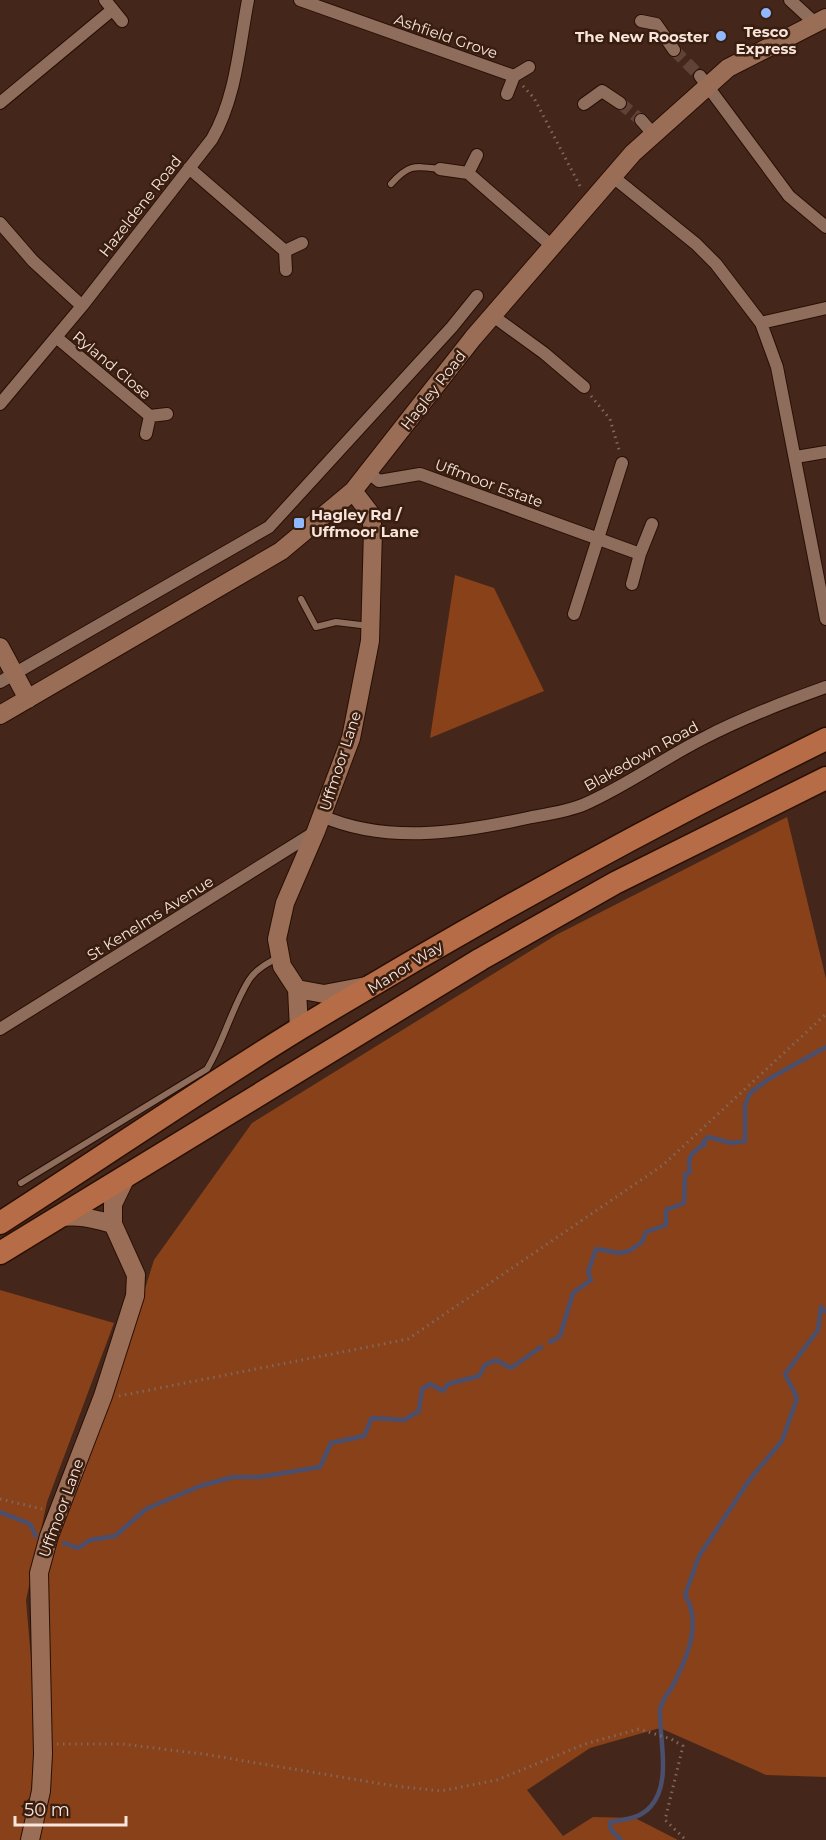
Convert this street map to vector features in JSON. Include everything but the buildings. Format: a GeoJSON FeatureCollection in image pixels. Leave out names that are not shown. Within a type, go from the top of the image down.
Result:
{"type":"FeatureCollection","features":[{"type":"Feature","properties":{"kind":"highway","name":"Manor Way"},"geometry":{"type":"LineString","coordinates":[[0,1223],[299,1029],[380,983],[460,933],[601,855],[826,739]]}},
{"type":"Feature","properties":{"kind":"highway"},"geometry":{"type":"LineString","coordinates":[[0,1253],[481,959],[584,901],[826,778]]}},
{"type":"Feature","properties":{"kind":"street","name":"Hazeldene Road"},"geometry":{"type":"LineString","coordinates":[[0,404],[82,306],[189,168],[225,117],[248,0]]}},
{"type":"Feature","properties":{"kind":"street","name":"Ashfield Grove"},"geometry":{"type":"LineString","coordinates":[[300,0],[514,76]]}},
{"type":"Feature","properties":{"kind":"street"},"geometry":{"type":"LineString","coordinates":[[790,0],[820,21]]}},
{"type":"Feature","properties":{"kind":"street"},"geometry":{"type":"LineString","coordinates":[[0,103],[109,5],[122,21]]}},
{"type":"Feature","properties":{"kind":"street"},"geometry":{"type":"LineString","coordinates":[[641,21],[656,24],[674,50]]}},
{"type":"Feature","properties":{"kind":"street","name":"Hagley Road"},"geometry":{"type":"LineString","coordinates":[[0,715],[281,551],[352,491],[369,473],[473,338],[588,202],[705,80],[820,21]]}},
{"type":"Feature","properties":{"kind":"street"},"geometry":{"type":"LineString","coordinates":[[507,94],[514,76],[529,67]]}},
{"type":"Feature","properties":{"kind":"street"},"geometry":{"type":"LineString","coordinates":[[705,80],[789,196],[826,227]]}},
{"type":"Feature","properties":{"kind":"street"},"geometry":{"type":"LineString","coordinates":[[584,104],[602,91],[621,103]]}},
{"type":"Feature","properties":{"kind":"street"},"geometry":{"type":"LineString","coordinates":[[641,120],[654,135]]}},
{"type":"Feature","properties":{"kind":"street"},"geometry":{"type":"LineString","coordinates":[[468,173],[477,155]]}},
{"type":"Feature","properties":{"kind":"street"},"geometry":{"type":"LineString","coordinates":[[189,168],[285,251],[286,270]]}},
{"type":"Feature","properties":{"kind":"street"},"geometry":{"type":"LineString","coordinates":[[440,169],[468,173],[552,246]]}},
{"type":"Feature","properties":{"kind":"street"},"geometry":{"type":"LineString","coordinates":[[612,176],[696,244],[716,264],[761,323],[777,367],[826,620]]}},
{"type":"Feature","properties":{"kind":"street"},"geometry":{"type":"LineString","coordinates":[[0,223],[33,261],[82,306]]}},
{"type":"Feature","properties":{"kind":"street"},"geometry":{"type":"LineString","coordinates":[[285,251],[302,243]]}},
{"type":"Feature","properties":{"kind":"street","name":"Hagley Road"},"geometry":{"type":"LineString","coordinates":[[8,678],[269,527],[452,327],[477,296]]}},
{"type":"Feature","properties":{"kind":"street"},"geometry":{"type":"LineString","coordinates":[[761,323],[826,308]]}},
{"type":"Feature","properties":{"kind":"street"},"geometry":{"type":"LineString","coordinates":[[493,316],[544,353],[584,387]]}},
{"type":"Feature","properties":{"kind":"street"},"geometry":{"type":"LineString","coordinates":[[452,327],[473,338]]}},
{"type":"Feature","properties":{"kind":"street","name":"Ryland Close"},"geometry":{"type":"LineString","coordinates":[[56,337],[150,416],[167,414]]}},
{"type":"Feature","properties":{"kind":"street","name":"Ryland Close"},"geometry":{"type":"LineString","coordinates":[[146,434],[150,416]]}},
{"type":"Feature","properties":{"kind":"street"},"geometry":{"type":"LineString","coordinates":[[796,457],[826,452]]}},
{"type":"Feature","properties":{"kind":"street"},"geometry":{"type":"LineString","coordinates":[[574,614],[622,464]]}},
{"type":"Feature","properties":{"kind":"street","name":"Uffmoor Estate"},"geometry":{"type":"LineString","coordinates":[[369,473],[379,481],[420,474],[640,554]]}},
{"type":"Feature","properties":{"kind":"street","name":"Uffmoor Lane"},"geometry":{"type":"LineString","coordinates":[[279,957],[277,939],[285,903],[319,824],[351,738],[364,681],[370,627],[373,530],[370,513],[352,491]]}},
{"type":"Feature","properties":{"kind":"street"},"geometry":{"type":"LineString","coordinates":[[632,584],[640,554],[652,524]]}},
{"type":"Feature","properties":{"kind":"street"},"geometry":{"type":"LineString","coordinates":[[0,647],[8,678],[28,699]]}},
{"type":"Feature","properties":{"kind":"street","name":"Blakedown Road"},"geometry":{"type":"LineString","coordinates":[[319,824],[419,834],[495,825],[549,814],[584,804],[704,738],[768,707],[826,687]]}},
{"type":"Feature","properties":{"kind":"street","name":"St Kenelms Avenue"},"geometry":{"type":"LineString","coordinates":[[0,1029],[319,824]]}},
{"type":"Feature","properties":{"kind":"street"},"geometry":{"type":"LineString","coordinates":[[279,957],[297,989],[299,1029]]}},
{"type":"Feature","properties":{"kind":"street"},"geometry":{"type":"LineString","coordinates":[[297,989],[324,994],[380,983]]}},
{"type":"Feature","properties":{"kind":"street"},"geometry":{"type":"LineString","coordinates":[[53,1220],[69,1216],[112,1224],[113,1204],[128,1173]]}},
{"type":"Feature","properties":{"kind":"street","name":"Uffmoor Lane"},"geometry":{"type":"LineString","coordinates":[[30,1840],[41,1791],[39,1573],[58,1513],[103,1396],[135,1296],[136,1275],[112,1224]]}},
{"type":"Feature","properties":{"kind":"lane"},"geometry":{"type":"LineString","coordinates":[[391,184],[405,169],[417,166],[440,169]]}},
{"type":"Feature","properties":{"kind":"lane"},"geometry":{"type":"LineString","coordinates":[[301,599],[316,627],[336,622],[370,627]]}},
{"type":"Feature","properties":{"kind":"lane"},"geometry":{"type":"LineString","coordinates":[[21,1183],[207,1069],[219,1050],[250,979],[263,966],[279,957]]}},
{"type":"Feature","properties":{"kind":"path"},"geometry":{"type":"LineString","coordinates":[[514,76],[534,98],[588,202]]}},
{"type":"Feature","properties":{"kind":"path"},"geometry":{"type":"LineString","coordinates":[[584,387],[610,419],[622,464]]}},
{"type":"Feature","properties":{"kind":"path"},"geometry":{"type":"LineString","coordinates":[[103,1396],[110,1398],[408,1339],[663,1165],[826,1014]]}},
{"type":"Feature","properties":{"kind":"path"},"geometry":{"type":"LineString","coordinates":[[0,1499],[58,1513]]}},
{"type":"Feature","properties":{"kind":"path"},"geometry":{"type":"LineString","coordinates":[[42,1744],[122,1744],[203,1754],[395,1786],[441,1791],[498,1780],[585,1744],[639,1729],[671,1739],[683,1746],[665,1820],[686,1840]]}},
{"type":"Feature","properties":{"kind":"shaded area"},"geometry":{"type":"Polygon","coordinates":[[[455,575],[494,588],[544,691],[430,738],[455,575]]]}},
{"type":"Feature","properties":{"kind":"shaded area"},"geometry":{"type":"Polygon","coordinates":[[[787,817],[826,979],[826,1777],[766,1775],[660,1728],[590,1748],[527,1790],[563,1836],[593,1817],[635,1818],[678,1840],[37,1840],[45,1589],[53,1543],[109,1403],[154,1260],[252,1123],[556,935],[787,817]]]}},
{"type":"Feature","properties":{"kind":"shaded area"},"geometry":{"type":"Polygon","coordinates":[[[0,1290],[114,1323],[47,1502],[26,1600],[35,1706],[34,1762],[28,1821],[22,1840],[0,1840],[0,1290]]]}},
{"type":"Feature","properties":{"kind":"waterway"},"geometry":{"type":"LineString","coordinates":[[550,1342],[560,1336],[573,1293],[591,1280],[588,1272],[596,1249],[620,1253],[629,1251],[642,1242],[646,1232],[666,1225],[666,1210],[684,1203],[685,1174],[690,1172],[689,1162],[694,1152],[705,1144],[703,1142],[708,1137],[732,1143],[745,1141],[745,1105],[750,1093],[767,1080],[826,1047]]}},
{"type":"Feature","properties":{"kind":"waterway"},"geometry":{"type":"LineString","coordinates":[[621,1840],[611,1830],[610,1822],[642,1814],[651,1806],[661,1785],[663,1760],[660,1708],[687,1654],[693,1618],[685,1595],[699,1556],[750,1479],[782,1441],[797,1398],[785,1374],[818,1330],[821,1307],[826,1312]]}},
{"type":"Feature","properties":{"kind":"waterway"},"geometry":{"type":"LineString","coordinates":[[64,1543],[78,1548],[90,1540],[115,1536],[146,1509],[200,1486],[233,1477],[259,1477],[320,1467],[331,1443],[364,1436],[372,1418],[404,1420],[419,1411],[422,1389],[430,1384],[443,1391],[448,1384],[479,1376],[485,1365],[496,1360],[511,1368],[541,1347]]}},
{"type":"Feature","properties":{"kind":"waterway"},"geometry":{"type":"LineString","coordinates":[[0,1512],[30,1524],[36,1536]]}},
{"type":"Feature","properties":{"kind":"tunnel"},"geometry":{"type":"LineString","coordinates":[[674,50],[700,76]]}},
{"type":"Feature","properties":{"kind":"tunnel"},"geometry":{"type":"LineString","coordinates":[[620,103],[641,120]]}},
{"type":"Feature","properties":{"kind":"place","name":"Tesco Express"},"geometry":{"type":"Point","coordinates":[766,13]}},
{"type":"Feature","properties":{"kind":"place","name":"The New Rooster"},"geometry":{"type":"Point","coordinates":[721,36]}},
{"type":"Feature","properties":{"kind":"place","name":"Hagley Rd / Uffmoor Lane"},"geometry":{"type":"Point","coordinates":[299,523]}}]}
